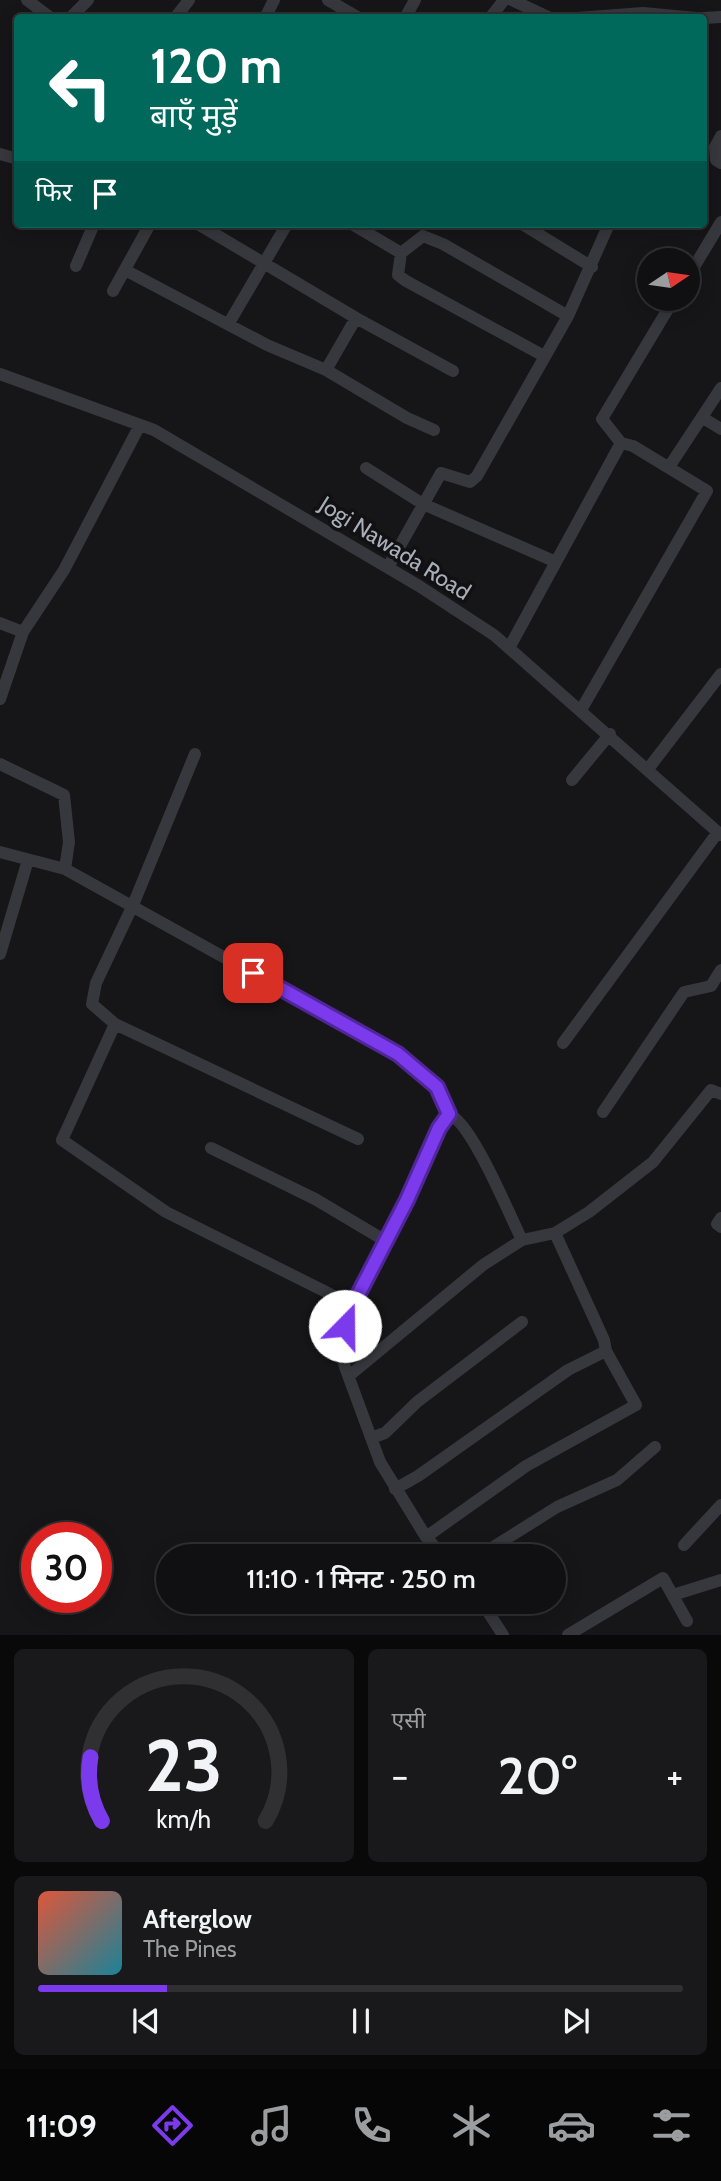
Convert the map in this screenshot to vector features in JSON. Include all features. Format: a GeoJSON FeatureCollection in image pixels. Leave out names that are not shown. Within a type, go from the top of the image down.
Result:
{"type":"FeatureCollection","features":[{"type":"Feature","properties":{"kind":"street"},"geometry":{"type":"LineString","coordinates":[[27,0],[46,14]]}},
{"type":"Feature","properties":{"kind":"street"},"geometry":{"type":"LineString","coordinates":[[75,14],[88,0]]}},
{"type":"Feature","properties":{"kind":"street"},"geometry":{"type":"LineString","coordinates":[[178,14],[189,0]]}},
{"type":"Feature","properties":{"kind":"street"},"geometry":{"type":"LineString","coordinates":[[328,0],[352,14]]}},
{"type":"Feature","properties":{"kind":"street"},"geometry":{"type":"LineString","coordinates":[[493,14],[504,0]]}},
{"type":"Feature","properties":{"kind":"street"},"geometry":{"type":"LineString","coordinates":[[512,0],[542,14]]}},
{"type":"Feature","properties":{"kind":"street"},"geometry":{"type":"LineString","coordinates":[[721,136],[715,147],[716,160],[721,163]]}},
{"type":"Feature","properties":{"kind":"street"},"geometry":{"type":"LineString","coordinates":[[700,257],[721,222]]}},
{"type":"Feature","properties":{"kind":"street"},"geometry":{"type":"LineString","coordinates":[[76,266],[92,228]]}},
{"type":"Feature","properties":{"kind":"street"},"geometry":{"type":"LineString","coordinates":[[113,291],[148,228]]}},
{"type":"Feature","properties":{"kind":"street"},"geometry":{"type":"LineString","coordinates":[[205,228],[356,318],[453,371]]}},
{"type":"Feature","properties":{"kind":"street"},"geometry":{"type":"LineString","coordinates":[[229,323],[285,228]]}},
{"type":"Feature","properties":{"kind":"street"},"geometry":{"type":"LineString","coordinates":[[359,228],[401,253]]}},
{"type":"Feature","properties":{"kind":"street"},"geometry":{"type":"LineString","coordinates":[[529,228],[592,267]]}},
{"type":"Feature","properties":{"kind":"street"},"geometry":{"type":"LineString","coordinates":[[388,568],[441,473],[470,482],[477,476],[568,316],[607,228]]}},
{"type":"Feature","properties":{"kind":"street"},"geometry":{"type":"LineString","coordinates":[[544,356],[406,281],[398,275],[401,253],[423,236],[443,244],[568,316]]}},
{"type":"Feature","properties":{"kind":"street"},"geometry":{"type":"LineString","coordinates":[[125,270],[267,345],[326,370],[407,418],[434,429]]}},
{"type":"Feature","properties":{"kind":"street"},"geometry":{"type":"LineString","coordinates":[[581,710],[708,491],[669,467],[621,443],[602,419],[666,312]]}},
{"type":"Feature","properties":{"kind":"street"},"geometry":{"type":"LineString","coordinates":[[326,370],[356,318]]}},
{"type":"Feature","properties":{"kind":"street","name":"Jogi Nawada Road"},"geometry":{"type":"LineString","coordinates":[[0,374],[141,425],[255,487],[388,568],[509,648],[720,833]]}},
{"type":"Feature","properties":{"kind":"street"},"geometry":{"type":"LineString","coordinates":[[669,467],[721,388]]}},
{"type":"Feature","properties":{"kind":"street"},"geometry":{"type":"LineString","coordinates":[[703,418],[721,429]]}},
{"type":"Feature","properties":{"kind":"street"},"geometry":{"type":"LineString","coordinates":[[0,699],[23,632],[64,570],[141,425]]}},
{"type":"Feature","properties":{"kind":"street"},"geometry":{"type":"LineString","coordinates":[[509,648],[621,443]]}},
{"type":"Feature","properties":{"kind":"street"},"geometry":{"type":"LineString","coordinates":[[366,468],[423,504],[556,562]]}},
{"type":"Feature","properties":{"kind":"street"},"geometry":{"type":"LineString","coordinates":[[0,623],[23,632]]}},
{"type":"Feature","properties":{"kind":"street"},"geometry":{"type":"LineString","coordinates":[[648,769],[721,674]]}},
{"type":"Feature","properties":{"kind":"street"},"geometry":{"type":"LineString","coordinates":[[572,780],[610,734]]}},
{"type":"Feature","properties":{"kind":"street"},"geometry":{"type":"LineString","coordinates":[[195,754],[133,905],[90,1000],[96,1010],[115,1024],[359,1139]]}},
{"type":"Feature","properties":{"kind":"street"},"geometry":{"type":"LineString","coordinates":[[0,764],[64,795],[69,842],[65,869]]}},
{"type":"Feature","properties":{"kind":"street"},"geometry":{"type":"LineString","coordinates":[[563,1043],[720,833]]}},
{"type":"Feature","properties":{"kind":"street"},"geometry":{"type":"LineString","coordinates":[[0,852],[65,869],[398,1054],[437,1087],[449,1114],[457,1117],[469,1133],[522,1240]]}},
{"type":"Feature","properties":{"kind":"street"},"geometry":{"type":"LineString","coordinates":[[0,954],[28,860]]}},
{"type":"Feature","properties":{"kind":"street"},"geometry":{"type":"LineString","coordinates":[[603,1112],[684,992],[711,986],[721,970]]}},
{"type":"Feature","properties":{"kind":"street"},"geometry":{"type":"LineString","coordinates":[[115,1024],[62,1140],[166,1212],[350,1304]]}},
{"type":"Feature","properties":{"kind":"street"},"geometry":{"type":"LineString","coordinates":[[350,1375],[483,1265],[522,1240],[555,1233],[589,1212],[653,1162],[711,1090],[721,1094]]}},
{"type":"Feature","properties":{"kind":"street"},"geometry":{"type":"LineString","coordinates":[[432,1544],[395,1489],[371,1438],[340,1348],[350,1304],[358,1295],[384,1240],[407,1200],[439,1128],[449,1114]]}},
{"type":"Feature","properties":{"kind":"street"},"geometry":{"type":"LineString","coordinates":[[211,1148],[315,1199],[384,1240]]}},
{"type":"Feature","properties":{"kind":"street"},"geometry":{"type":"LineString","coordinates":[[721,1218],[717,1224],[721,1227]]}},
{"type":"Feature","properties":{"kind":"street"},"geometry":{"type":"LineString","coordinates":[[426,1537],[526,1466],[636,1405],[606,1351],[604,1340],[555,1233]]}},
{"type":"Feature","properties":{"kind":"street"},"geometry":{"type":"LineString","coordinates":[[371,1438],[385,1433],[417,1402],[522,1322]]}},
{"type":"Feature","properties":{"kind":"street"},"geometry":{"type":"LineString","coordinates":[[395,1489],[418,1476],[568,1370],[606,1351]]}},
{"type":"Feature","properties":{"kind":"street"},"geometry":{"type":"LineString","coordinates":[[498,1544],[557,1507],[617,1480],[655,1447]]}},
{"type":"Feature","properties":{"kind":"street"},"geometry":{"type":"LineString","coordinates":[[684,1545],[721,1506]]}},
{"type":"Feature","properties":{"kind":"street"},"geometry":{"type":"LineString","coordinates":[[568,1635],[663,1578],[687,1621]]}},
{"type":"Feature","properties":{"kind":"street"},"geometry":{"type":"LineString","coordinates":[[673,1595],[721,1580]]}},
{"type":"Feature","properties":{"kind":"street"},"geometry":{"type":"LineString","coordinates":[[489,1614],[503,1635]]}},
{"type":"Feature","properties":{"kind":"route"},"geometry":{"type":"LineString","coordinates":[[253,973],[398,1054],[437,1087],[449,1114],[439,1128],[413,1181],[407,1200],[384,1240],[358,1295],[350,1304],[345,1326]]}}]}
